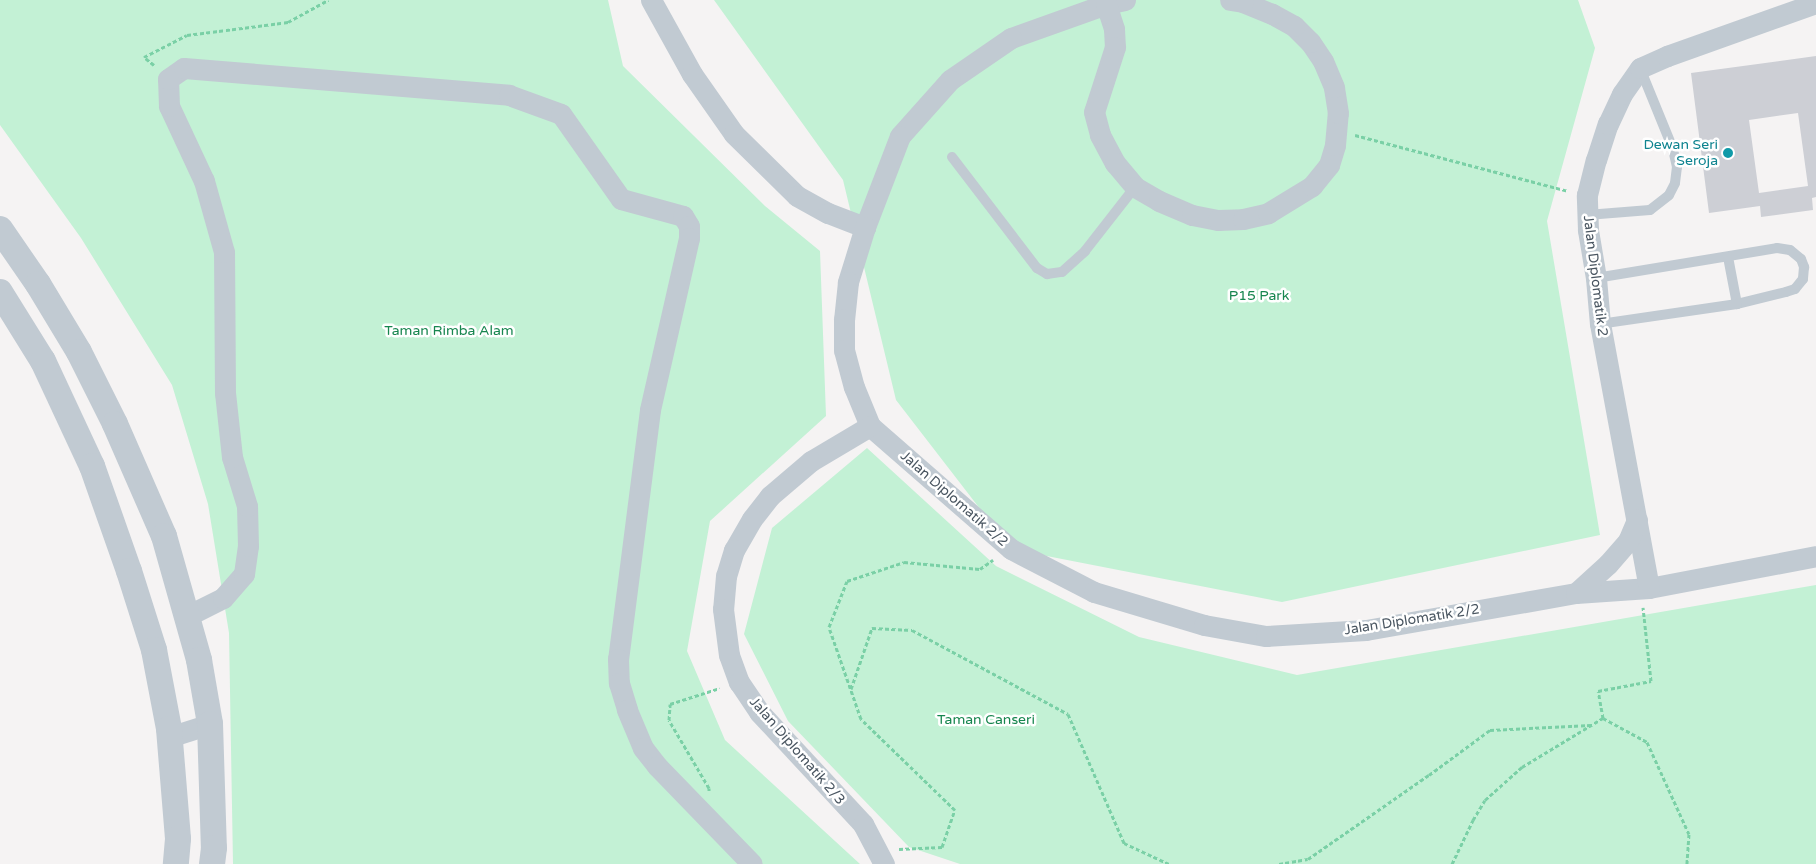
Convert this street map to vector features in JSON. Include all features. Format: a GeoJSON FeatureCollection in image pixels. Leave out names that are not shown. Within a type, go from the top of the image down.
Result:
{"type":"FeatureCollection","features":[{"type":"Feature","properties":{"kind":"street"},"geometry":{"type":"LineString","coordinates":[[652,0],[692,74],[734,134],[797,196],[828,213],[865,227]]}},
{"type":"Feature","properties":{"kind":"street","name":"Jalan Diplomatik 2/2"},"geometry":{"type":"LineString","coordinates":[[1230,0],[1243,2],[1294,26],[1310,42],[1323,61],[1334,87],[1338,113],[1337,131],[1329,165],[1324,172],[1312,186],[1268,213],[1243,219],[1218,220],[1192,215],[1159,201],[1135,187],[1111,156],[1100,135],[1094,112],[1115,47],[1115,2],[1011,38],[950,80],[900,136],[865,227],[848,282],[844,319],[844,350],[854,387],[870,426],[1011,549],[1094,592],[1204,625],[1266,636],[1366,630],[1576,593],[1645,589],[1816,556]]}},
{"type":"Feature","properties":{"kind":"street"},"geometry":{"type":"LineString","coordinates":[[1640,68],[1667,56],[1815,2]]}},
{"type":"Feature","properties":{"kind":"street"},"geometry":{"type":"LineString","coordinates":[[186,616],[223,598],[244,574],[248,546],[248,506],[232,457],[225,393],[224,252],[204,181],[169,106],[168,79],[184,68],[509,95],[561,114],[621,198],[683,216],[688,226],[689,238],[650,410],[618,658],[619,682],[627,710],[643,748],[657,766],[752,864]]}},
{"type":"Feature","properties":{"kind":"street","name":"Jalan Diplomatik 2"},"geometry":{"type":"LineString","coordinates":[[1640,68],[1622,94],[1608,124],[1587,205],[1600,324],[1636,520],[1645,589]]}},
{"type":"Feature","properties":{"kind":"street"},"geometry":{"type":"LineString","coordinates":[[0,229],[38,284],[79,352],[115,424],[164,536],[199,660],[210,724],[214,848],[212,864]]}},
{"type":"Feature","properties":{"kind":"street"},"geometry":{"type":"LineString","coordinates":[[0,292],[43,360],[92,466],[129,571],[154,650],[169,737],[178,839],[176,864]]}},
{"type":"Feature","properties":{"kind":"street","name":"Jalan Diplomatik 2/3"},"geometry":{"type":"LineString","coordinates":[[870,426],[811,461],[770,496],[752,519],[734,550],[726,576],[723,609],[729,655],[739,682],[759,712],[863,824],[881,857]]}},
{"type":"Feature","properties":{"kind":"street"},"geometry":{"type":"LineString","coordinates":[[1576,593],[1608,564],[1628,541],[1636,520]]}},
{"type":"Feature","properties":{"kind":"street"},"geometry":{"type":"LineString","coordinates":[[169,737],[210,724]]}},
{"type":"Feature","properties":{"kind":"lane"},"geometry":{"type":"LineString","coordinates":[[1587,205],[1650,210],[1669,195],[1675,183],[1677,167],[1673,149],[1640,68]]}},
{"type":"Feature","properties":{"kind":"lane"},"geometry":{"type":"LineString","coordinates":[[952,157],[1037,268],[1047,274],[1062,272],[1085,251],[1135,187]]}},
{"type":"Feature","properties":{"kind":"lane"},"geometry":{"type":"LineString","coordinates":[[1596,278],[1777,248],[1790,250],[1801,260],[1804,267],[1803,279],[1795,289],[1737,304],[1600,324]]}},
{"type":"Feature","properties":{"kind":"lane"},"geometry":{"type":"LineString","coordinates":[[1728,257],[1737,304]]}},
{"type":"Feature","properties":{"kind":"path"},"geometry":{"type":"LineString","coordinates":[[171,77],[144,57],[187,35],[288,22],[328,0]]}},
{"type":"Feature","properties":{"kind":"path"},"geometry":{"type":"LineString","coordinates":[[1337,131],[1587,205]]}},
{"type":"Feature","properties":{"kind":"path"},"geometry":{"type":"LineString","coordinates":[[881,857],[942,847],[955,810],[861,719],[828,627],[847,581],[904,562],[980,569],[1011,549]]}},
{"type":"Feature","properties":{"kind":"path"},"geometry":{"type":"LineString","coordinates":[[1603,718],[1598,691],[1651,681],[1645,589]]}},
{"type":"Feature","properties":{"kind":"path"},"geometry":{"type":"LineString","coordinates":[[851,689],[872,628],[912,630],[1068,714],[1124,844],[1169,864]]}},
{"type":"Feature","properties":{"kind":"path"},"geometry":{"type":"LineString","coordinates":[[706,816],[710,788],[669,720],[670,704],[739,682]]}},
{"type":"Feature","properties":{"kind":"path"},"geometry":{"type":"LineString","coordinates":[[1452,864],[1485,800],[1522,767],[1603,718]]}},
{"type":"Feature","properties":{"kind":"path"},"geometry":{"type":"LineString","coordinates":[[1603,718],[1647,742],[1689,834],[1687,864]]}},
{"type":"Feature","properties":{"kind":"path"},"geometry":{"type":"LineString","coordinates":[[1279,864],[1308,859],[1490,730],[1594,725]]}},
{"type":"Feature","properties":{"kind":"green space","name":"Taman Rimba Alam"},"geometry":{"type":"Polygon","coordinates":[[[0,0],[608,0],[623,66],[765,206],[820,251],[826,416],[710,521],[687,651],[725,740],[860,864],[233,864],[229,633],[208,504],[172,385],[81,238],[0,125],[0,0]]]}},
{"type":"Feature","properties":{"kind":"green space","name":"P15 Park"},"geometry":{"type":"Polygon","coordinates":[[[714,0],[1578,0],[1595,48],[1547,221],[1600,535],[1282,602],[1011,549],[896,400],[843,180],[714,0]]]}},
{"type":"Feature","properties":{"kind":"green space","name":"Taman Canseri"},"geometry":{"type":"Polygon","coordinates":[[[867,448],[996,566],[1139,637],[1297,675],[1816,585],[1816,864],[960,864],[909,847],[788,721],[744,634],[772,528],[867,448]]]}},
{"type":"Feature","properties":{"kind":"building","name":"Dewan Seri Seroja"},"geometry":{"type":"Polygon","coordinates":[[[1816,56],[1816,197],[1812,198],[1813,210],[1761,217],[1760,206],[1709,213],[1691,73],[1816,56]],[[1798,113],[1749,120],[1759,193],[1808,186],[1798,113]]]}},
{"type":"Feature","properties":{"kind":"place","name":"Dewan Seri Seroja"},"geometry":{"type":"Point","coordinates":[1728,153]}}]}
